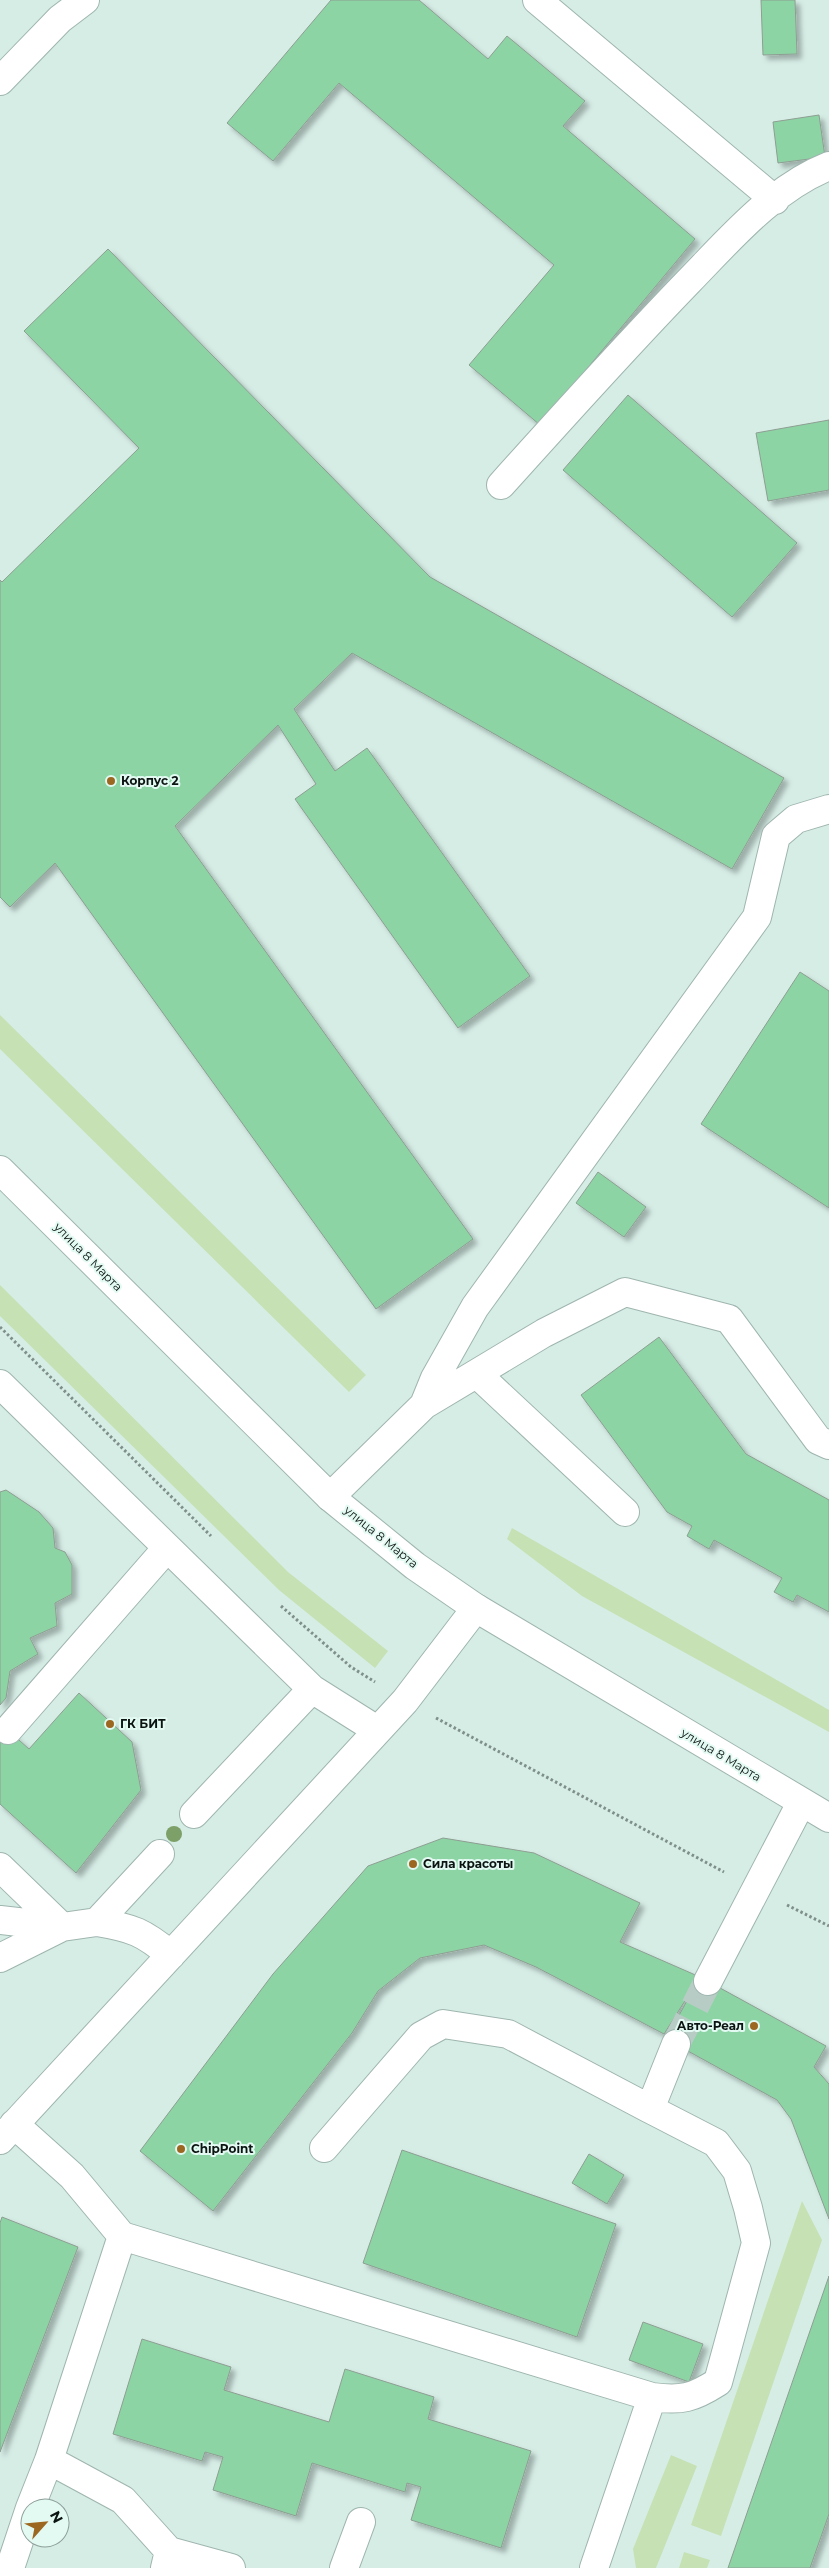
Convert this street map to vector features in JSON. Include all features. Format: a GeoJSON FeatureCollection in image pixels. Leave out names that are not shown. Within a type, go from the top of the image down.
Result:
{"type":"FeatureCollection","features":[{"type":"Feature","properties":{"kind":"main road"},"geometry":{"type":"LineString","coordinates":[[0,81],[60,19],[85,0]]}},
{"type":"Feature","properties":{"kind":"main road"},"geometry":{"type":"LineString","coordinates":[[537,0],[774,200]]}},
{"type":"Feature","properties":{"kind":"main road"},"geometry":{"type":"LineString","coordinates":[[501,485],[642,330],[748,219],[801,181],[829,166]]}},
{"type":"Feature","properties":{"kind":"main road"},"geometry":{"type":"LineString","coordinates":[[424,1405],[435,1378],[475,1307],[757,917],[776,836],[796,818],[829,809]]}},
{"type":"Feature","properties":{"kind":"main road","name":"улица 8 Марта"},"geometry":{"type":"LineString","coordinates":[[0,1170],[330,1497],[415,1566],[476,1608],[829,1818]]}},
{"type":"Feature","properties":{"kind":"main road"},"geometry":{"type":"LineString","coordinates":[[330,1497],[424,1405],[544,1333],[625,1292],[729,1319],[818,1440],[829,1445]]}},
{"type":"Feature","properties":{"kind":"main road"},"geometry":{"type":"LineString","coordinates":[[476,1374],[625,1512]]}},
{"type":"Feature","properties":{"kind":"main road"},"geometry":{"type":"LineString","coordinates":[[0,1384],[312,1689],[376,1730]]}},
{"type":"Feature","properties":{"kind":"main road"},"geometry":{"type":"LineString","coordinates":[[8,1730],[167,1548]]}},
{"type":"Feature","properties":{"kind":"main road"},"geometry":{"type":"LineString","coordinates":[[324,2148],[421,2036],[443,2024],[508,2034],[716,2143],[736,2171],[756,2243],[718,2382],[695,2396],[674,2400],[652,2397],[122,2236],[72,2176],[7,2132],[376,1730],[405,1701],[476,1608]]}},
{"type":"Feature","properties":{"kind":"main road"},"geometry":{"type":"LineString","coordinates":[[194,1814],[312,1689]]}},
{"type":"Feature","properties":{"kind":"main road"},"geometry":{"type":"LineString","coordinates":[[708,1981],[801,1803]]}},
{"type":"Feature","properties":{"kind":"main road"},"geometry":{"type":"LineString","coordinates":[[97,1922],[160,1854]]}},
{"type":"Feature","properties":{"kind":"main road"},"geometry":{"type":"LineString","coordinates":[[0,1867],[62,1928]]}},
{"type":"Feature","properties":{"kind":"main road"},"geometry":{"type":"LineString","coordinates":[[0,1920],[62,1928]]}},
{"type":"Feature","properties":{"kind":"main road"},"geometry":{"type":"LineString","coordinates":[[0,1958],[62,1928],[97,1922],[126,1927],[145,1934],[171,1955]]}},
{"type":"Feature","properties":{"kind":"main road"},"geometry":{"type":"LineString","coordinates":[[650,2109],[676,2044]]}},
{"type":"Feature","properties":{"kind":"main road"},"geometry":{"type":"LineString","coordinates":[[34,2498],[49,2460],[122,2236]]}},
{"type":"Feature","properties":{"kind":"main road"},"geometry":{"type":"LineString","coordinates":[[594,2568],[652,2397]]}},
{"type":"Feature","properties":{"kind":"main road"},"geometry":{"type":"LineString","coordinates":[[49,2460],[123,2500],[167,2560],[232,2568]]}},
{"type":"Feature","properties":{"kind":"main road"},"geometry":{"type":"LineString","coordinates":[[344,2568],[361,2522]]}},
{"type":"Feature","properties":{"kind":"main road"},"geometry":{"type":"LineString","coordinates":[[10,2568],[20,2538]]}},
{"type":"Feature","properties":{"kind":"green space"},"geometry":{"type":"Polygon","coordinates":[[[0,1015],[366,1375],[349,1392],[0,1049],[0,1015]]]}},
{"type":"Feature","properties":{"kind":"green space"},"geometry":{"type":"Polygon","coordinates":[[[0,1285],[288,1572],[388,1651],[375,1668],[279,1590],[0,1316],[0,1285]]]}},
{"type":"Feature","properties":{"kind":"green space"},"geometry":{"type":"Polygon","coordinates":[[[512,1528],[829,1710],[829,1732],[582,1596],[507,1539],[512,1528]]]}},
{"type":"Feature","properties":{"kind":"green space"},"geometry":{"type":"Polygon","coordinates":[[[802,2201],[822,2240],[721,2536],[691,2525],[802,2201]]]}},
{"type":"Feature","properties":{"kind":"green space"},"geometry":{"type":"Polygon","coordinates":[[[671,2455],[697,2466],[656,2568],[636,2568],[633,2549],[671,2455]]]}},
{"type":"Feature","properties":{"kind":"green space"},"geometry":{"type":"Polygon","coordinates":[[[684,2552],[710,2560],[707,2568],[679,2568],[684,2552]]]}},
{"type":"Feature","properties":{"kind":"building"},"geometry":{"type":"Polygon","coordinates":[[[331,0],[419,0],[488,59],[507,36],[585,101],[563,126],[695,239],[540,425],[469,365],[554,265],[339,83],[273,161],[227,123],[331,0]]]}},
{"type":"Feature","properties":{"kind":"building"},"geometry":{"type":"Polygon","coordinates":[[[761,0],[795,0],[797,54],[763,55],[761,0]]]}},
{"type":"Feature","properties":{"kind":"building"},"geometry":{"type":"Polygon","coordinates":[[[819,115],[825,157],[778,163],[773,122],[819,115]]]}},
{"type":"Feature","properties":{"kind":"building","name":"Корпус 2"},"geometry":{"type":"Polygon","coordinates":[[[108,249],[430,577],[784,778],[732,869],[352,653],[294,709],[335,771],[367,748],[530,976],[458,1028],[295,799],[316,784],[278,725],[175,826],[473,1239],[376,1309],[55,863],[10,907],[0,897],[0,580],[2,582],[139,448],[24,331],[108,249]]]}},
{"type":"Feature","properties":{"kind":"building"},"geometry":{"type":"Polygon","coordinates":[[[628,395],[797,543],[732,617],[563,470],[628,395]]]}},
{"type":"Feature","properties":{"kind":"building"},"geometry":{"type":"Polygon","coordinates":[[[829,420],[829,490],[768,501],[756,433],[829,420]]]}},
{"type":"Feature","properties":{"kind":"building"},"geometry":{"type":"Polygon","coordinates":[[[800,972],[829,991],[829,1208],[701,1124],[800,972]]]}},
{"type":"Feature","properties":{"kind":"building"},"geometry":{"type":"Polygon","coordinates":[[[598,1172],[646,1207],[624,1237],[576,1203],[598,1172]]]}},
{"type":"Feature","properties":{"kind":"building"},"geometry":{"type":"Polygon","coordinates":[[[659,1337],[746,1454],[829,1500],[829,1612],[797,1595],[793,1602],[774,1592],[782,1578],[714,1540],[709,1549],[687,1536],[692,1526],[667,1512],[581,1395],[659,1337]]]}},
{"type":"Feature","properties":{"kind":"building"},"geometry":{"type":"Polygon","coordinates":[[[6,1490],[39,1512],[53,1528],[55,1548],[65,1552],[72,1565],[72,1594],[55,1603],[57,1626],[30,1638],[38,1654],[10,1671],[6,1698],[0,1705],[0,1492],[6,1490]]]}},
{"type":"Feature","properties":{"kind":"building"},"geometry":{"type":"Polygon","coordinates":[[[79,1693],[132,1742],[141,1790],[76,1873],[0,1804],[0,1723],[29,1749],[79,1693]]]}},
{"type":"Feature","properties":{"kind":"building"},"geometry":{"type":"Polygon","coordinates":[[[443,1838],[534,1853],[640,1903],[620,1942],[700,1977],[664,2034],[536,1967],[484,1945],[420,1958],[378,1991],[352,2033],[213,2211],[140,2151],[273,1974],[368,1866],[443,1838]]]}},
{"type":"Feature","properties":{"kind":"building"},"geometry":{"type":"Polygon","coordinates":[[[700,1977],[826,2046],[814,2067],[829,2084],[829,2219],[791,2119],[777,2100],[666,2039],[700,1977]]]}},
{"type":"Feature","properties":{"kind":"building"},"geometry":{"type":"Polygon","coordinates":[[[402,2150],[616,2224],[577,2337],[363,2263],[402,2150]]]}},
{"type":"Feature","properties":{"kind":"building"},"geometry":{"type":"Polygon","coordinates":[[[589,2154],[624,2175],[607,2204],[572,2183],[589,2154]]]}},
{"type":"Feature","properties":{"kind":"building"},"geometry":{"type":"Polygon","coordinates":[[[2,2217],[78,2247],[0,2452],[0,2223],[2,2217]]]}},
{"type":"Feature","properties":{"kind":"building"},"geometry":{"type":"Polygon","coordinates":[[[829,2276],[829,2514],[810,2568],[728,2568],[829,2276]]]}},
{"type":"Feature","properties":{"kind":"building"},"geometry":{"type":"Polygon","coordinates":[[[643,2322],[703,2344],[689,2382],[629,2360],[643,2322]]]}},
{"type":"Feature","properties":{"kind":"building"},"geometry":{"type":"Polygon","coordinates":[[[142,2339],[231,2367],[224,2390],[329,2422],[345,2369],[434,2397],[428,2419],[531,2451],[501,2548],[411,2520],[421,2487],[407,2483],[405,2492],[312,2463],[296,2516],[213,2490],[223,2457],[205,2452],[202,2461],[113,2434],[142,2339]]]}},
{"type":"Feature","properties":{"kind":"tunnel"},"geometry":{"type":"LineString","coordinates":[[676,2044],[708,1981]]}},
{"type":"Feature","properties":{"kind":"place","name":"Корпус 2"},"geometry":{"type":"Point","coordinates":[111,781]}},
{"type":"Feature","properties":{"kind":"place","name":"ГК БИТ"},"geometry":{"type":"Point","coordinates":[110,1724]}},
{"type":"Feature","properties":{"kind":"place","name":"Сила красоты"},"geometry":{"type":"Point","coordinates":[413,1864]}},
{"type":"Feature","properties":{"kind":"place","name":"Авто-Реал"},"geometry":{"type":"Point","coordinates":[754,2026]}},
{"type":"Feature","properties":{"kind":"place","name":"ChipPoint"},"geometry":{"type":"Point","coordinates":[181,2149]}}]}
